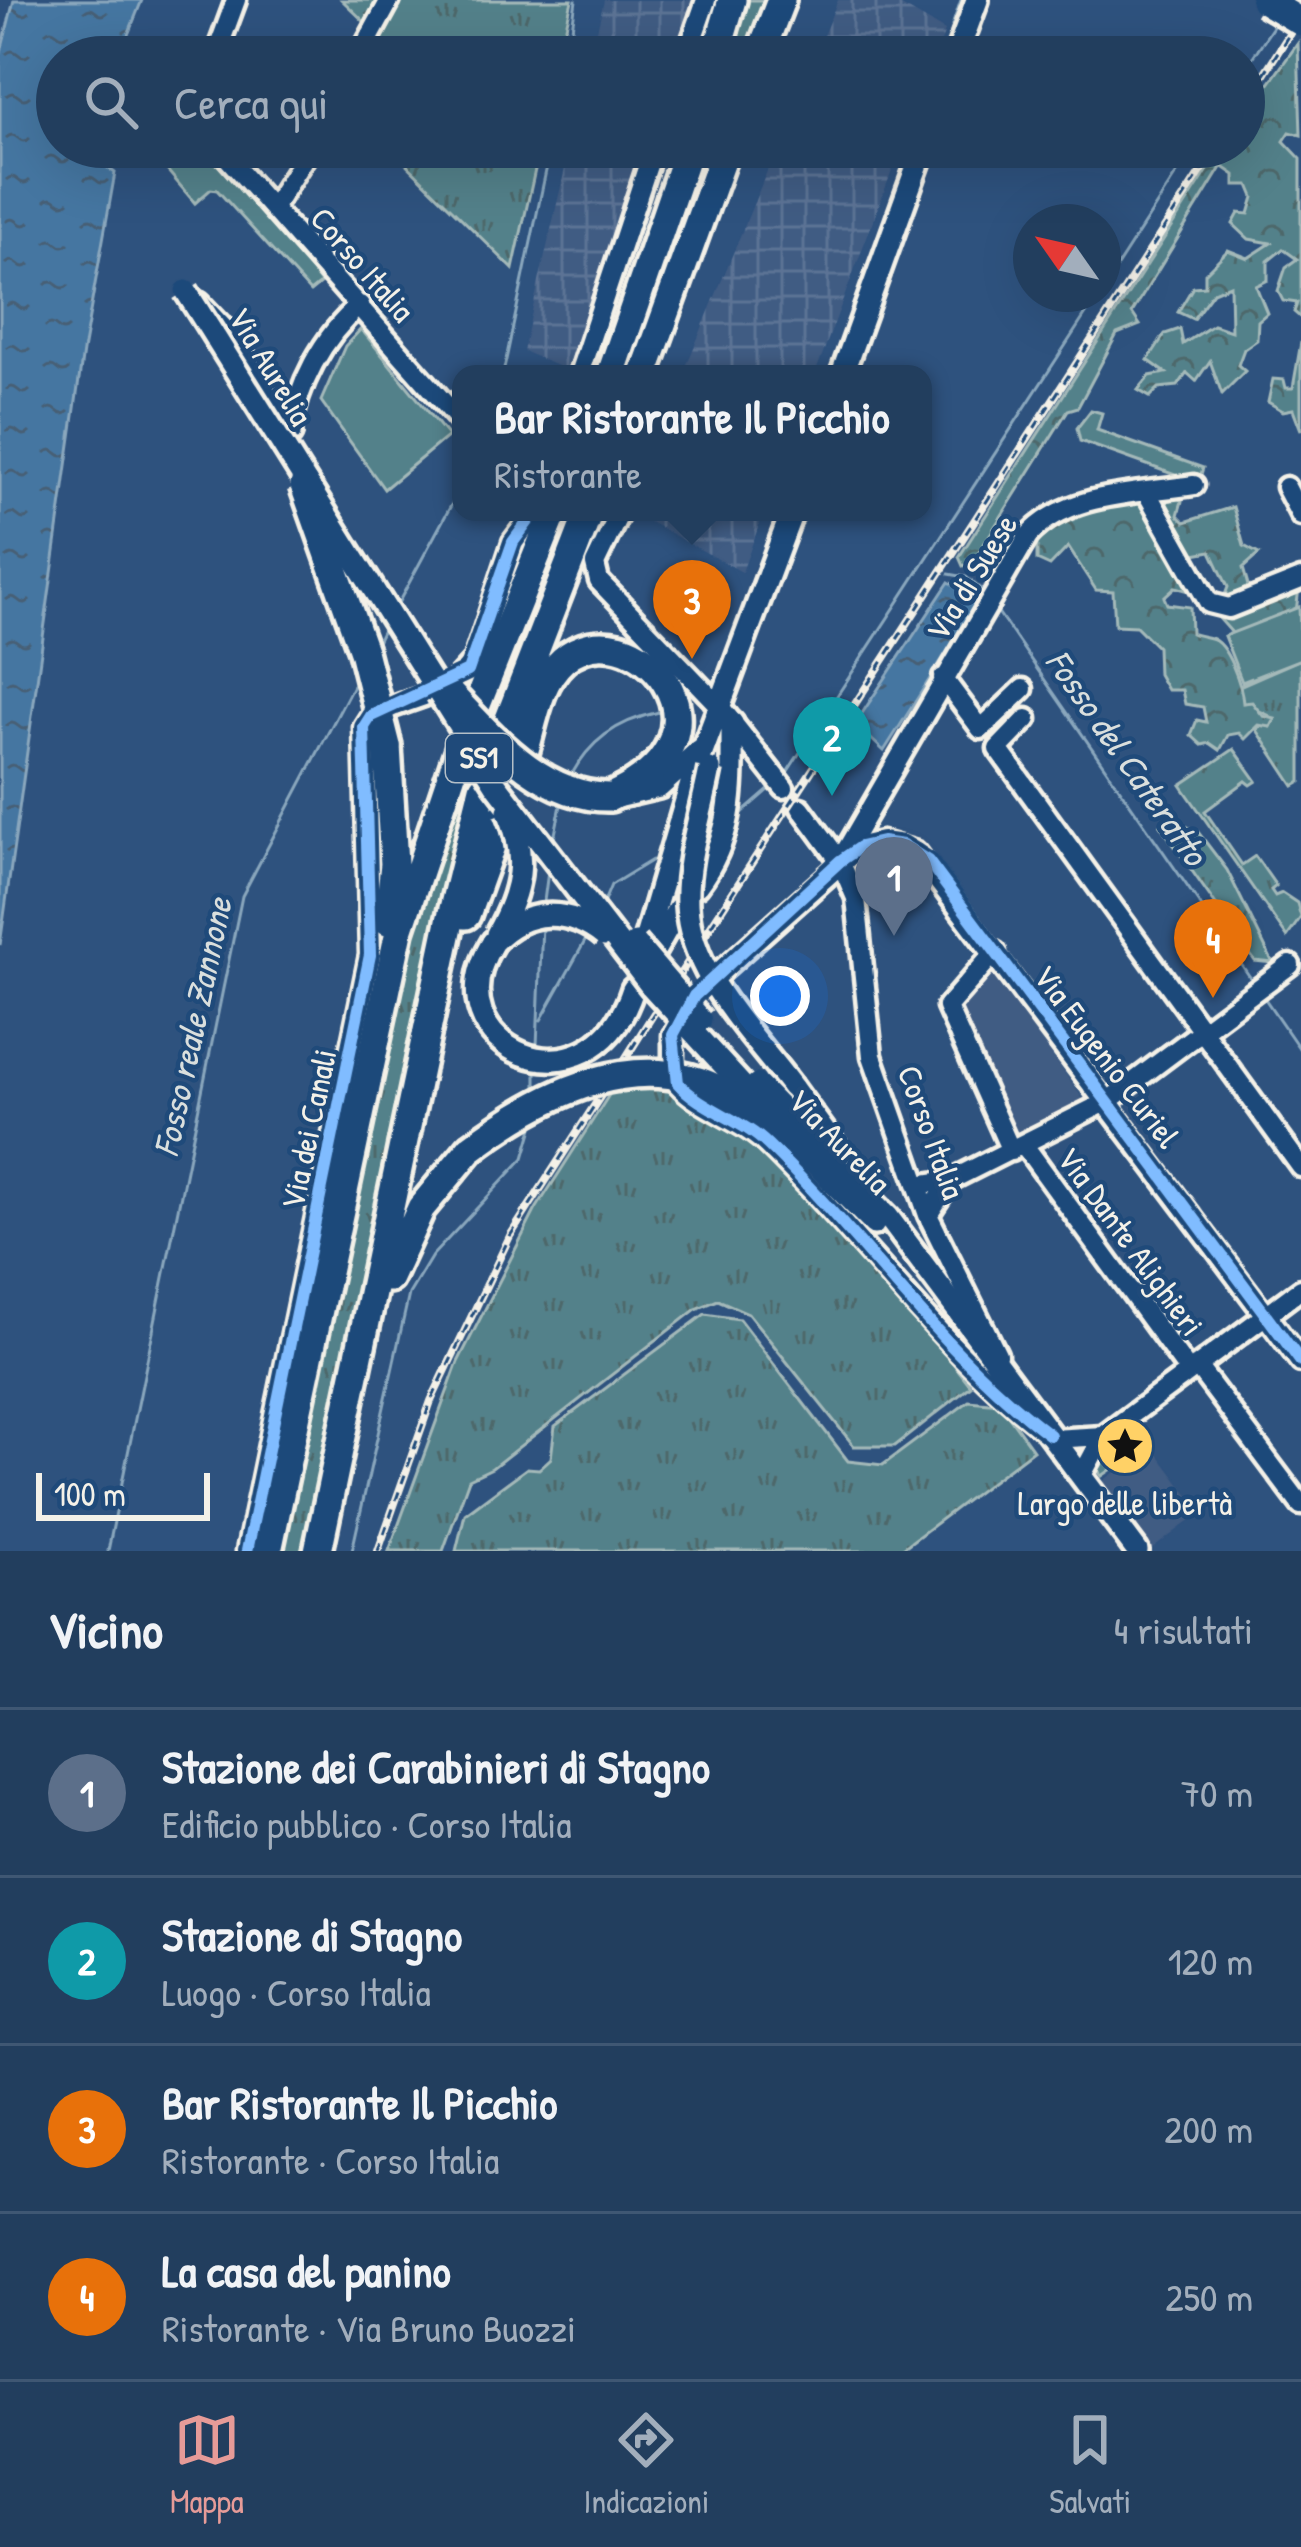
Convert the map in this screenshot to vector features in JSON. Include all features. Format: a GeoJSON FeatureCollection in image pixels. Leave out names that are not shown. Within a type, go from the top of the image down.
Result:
{"type":"FeatureCollection","features":[{"type":"Feature","properties":{"kind":"highway"},"geometry":{"type":"LineString","coordinates":[[721,36],[732,0]]}},
{"type":"Feature","properties":{"kind":"highway"},"geometry":{"type":"LineString","coordinates":[[767,36],[781,0]]}},
{"type":"Feature","properties":{"kind":"highway"},"geometry":{"type":"LineString","coordinates":[[1264,0],[1301,22]]}},
{"type":"Feature","properties":{"kind":"highway"},"geometry":{"type":"LineString","coordinates":[[614,365],[681,168]]}},
{"type":"Feature","properties":{"kind":"highway"},"geometry":{"type":"LineString","coordinates":[[647,365],[718,168]]}},
{"type":"Feature","properties":{"kind":"highway"},"geometry":{"type":"LineString","coordinates":[[304,485],[363,651],[387,746],[394,864],[377,1024]]}},
{"type":"Feature","properties":{"kind":"highway"},"geometry":{"type":"LineString","coordinates":[[506,769],[543,689],[562,661],[594,647],[643,657],[662,675],[673,698],[674,736],[656,770],[610,797],[583,796],[548,781],[504,748],[451,695],[544,521]]}},
{"type":"Feature","properties":{"kind":"highway"},"geometry":{"type":"LineString","coordinates":[[318,1551],[439,986],[584,525]]}},
{"type":"Feature","properties":{"kind":"highway"},"geometry":{"type":"LineString","coordinates":[[268,1551],[399,931],[459,752]]}},
{"type":"Feature","properties":{"kind":"highway"},"geometry":{"type":"LineString","coordinates":[[439,986],[501,818]]}},
{"type":"Feature","properties":{"kind":"highway"},"geometry":{"type":"LineString","coordinates":[[357,1366],[412,1224],[471,1148],[514,1117],[570,1088],[654,1071],[729,1095],[809,1158]]}},
{"type":"Feature","properties":{"kind":"main road"},"geometry":{"type":"LineString","coordinates":[[964,36],[977,0]]}},
{"type":"Feature","properties":{"kind":"main road"},"geometry":{"type":"LineString","coordinates":[[845,365],[916,168]]}},
{"type":"Feature","properties":{"kind":"main road","name":"Via Aurelia"},"geometry":{"type":"LineString","coordinates":[[934,1284],[888,1217],[836,1175],[809,1158],[642,988],[506,769],[304,485],[225,348],[186,291],[234,341],[290,434],[451,695],[629,937],[836,1175],[934,1284],[1005,1371],[1137,1551]]}},
{"type":"Feature","properties":{"kind":"main road"},"geometry":{"type":"LineString","coordinates":[[789,521],[710,769],[688,888],[691,929],[708,974],[888,1217]]}},
{"type":"Feature","properties":{"kind":"main road"},"geometry":{"type":"LineString","coordinates":[[610,797],[659,787],[727,716]]}},
{"type":"Feature","properties":{"kind":"main road"},"geometry":{"type":"LineString","coordinates":[[697,885],[719,850],[731,811],[727,716]]}},
{"type":"Feature","properties":{"kind":"main road"},"geometry":{"type":"LineString","coordinates":[[678,909],[648,948],[708,740]]}},
{"type":"Feature","properties":{"kind":"main road"},"geometry":{"type":"LineString","coordinates":[[493,942],[524,919],[566,915],[601,934],[642,988],[606,1036],[586,1052],[561,1060],[519,1054],[490,1030],[477,983],[493,942],[517,896],[522,868],[506,769]]}},
{"type":"Feature","properties":{"kind":"street"},"geometry":{"type":"LineString","coordinates":[[223,36],[236,0]]}},
{"type":"Feature","properties":{"kind":"street"},"geometry":{"type":"LineString","coordinates":[[370,36],[390,0]]}},
{"type":"Feature","properties":{"kind":"street"},"geometry":{"type":"LineString","coordinates":[[693,36],[706,0]]}},
{"type":"Feature","properties":{"kind":"street","name":"Corso Italia"},"geometry":{"type":"LineString","coordinates":[[238,168],[452,412]]}},
{"type":"Feature","properties":{"kind":"street"},"geometry":{"type":"LineString","coordinates":[[274,206],[298,168]]}},
{"type":"Feature","properties":{"kind":"street"},"geometry":{"type":"LineString","coordinates":[[582,365],[647,168]]}},
{"type":"Feature","properties":{"kind":"street"},"geometry":{"type":"LineString","coordinates":[[290,434],[300,387],[339,325],[360,305]]}},
{"type":"Feature","properties":{"kind":"street"},"geometry":{"type":"LineString","coordinates":[[256,378],[280,390],[300,387]]}},
{"type":"Feature","properties":{"kind":"street","name":"Via di Suese"},"geometry":{"type":"LineString","coordinates":[[840,861],[943,678],[1028,536],[1047,515],[1069,505],[1194,485]]}},
{"type":"Feature","properties":{"kind":"street"},"geometry":{"type":"LineString","coordinates":[[1286,487],[1301,516]]}},
{"type":"Feature","properties":{"kind":"street"},"geometry":{"type":"LineString","coordinates":[[1147,493],[1209,603],[1228,608],[1294,582]]}},
{"type":"Feature","properties":{"kind":"street"},"geometry":{"type":"LineString","coordinates":[[616,521],[595,564],[599,581],[727,716],[784,788]]}},
{"type":"Feature","properties":{"kind":"street","name":"Via di Suese"},"geometry":{"type":"LineString","coordinates":[[943,678],[981,729],[1023,688]]}},
{"type":"Feature","properties":{"kind":"street","name":"Via dei Canali"},"geometry":{"type":"LineString","coordinates":[[248,1551],[370,955],[364,727],[379,712],[451,695]]}},
{"type":"Feature","properties":{"kind":"street"},"geometry":{"type":"LineString","coordinates":[[1027,719],[998,749],[1301,1168]]}},
{"type":"Feature","properties":{"kind":"street","name":"Corso Italia"},"geometry":{"type":"LineString","coordinates":[[801,808],[840,861],[856,898],[872,1056],[928,1215],[965,1280],[1005,1371]]}},
{"type":"Feature","properties":{"kind":"street"},"geometry":{"type":"LineString","coordinates":[[706,985],[840,861],[860,847],[882,842]]}},
{"type":"Feature","properties":{"kind":"street"},"geometry":{"type":"LineString","coordinates":[[856,898],[882,842]]}},
{"type":"Feature","properties":{"kind":"street","name":"Via Eugenio Curiel"},"geometry":{"type":"LineString","coordinates":[[882,842],[903,845],[928,861],[1301,1361]]}},
{"type":"Feature","properties":{"kind":"street","name":"Via Dante Alighieri"},"geometry":{"type":"LineString","coordinates":[[995,952],[947,1007],[1018,1148],[1301,1505]]}},
{"type":"Feature","properties":{"kind":"street"},"geometry":{"type":"LineString","coordinates":[[918,1185],[951,1180],[1108,1101],[1290,964]]}},
{"type":"Feature","properties":{"kind":"street"},"geometry":{"type":"LineString","coordinates":[[673,1035],[676,1073],[768,1144],[882,1263],[983,1381],[1052,1437],[1103,1436]]}},
{"type":"Feature","properties":{"kind":"street"},"geometry":{"type":"LineString","coordinates":[[928,1215],[951,1180]]}},
{"type":"Feature","properties":{"kind":"street"},"geometry":{"type":"LineString","coordinates":[[1081,1477],[1103,1436],[1301,1288]]}},
{"type":"Feature","properties":{"kind":"shaded area"},"geometry":{"type":"Polygon","coordinates":[[[604,0],[694,0],[683,36],[596,36],[604,0]]]}},
{"type":"Feature","properties":{"kind":"shaded area"},"geometry":{"type":"Polygon","coordinates":[[[838,0],[891,0],[945,31],[943,36],[823,36],[838,0]]]}},
{"type":"Feature","properties":{"kind":"shaded area"},"geometry":{"type":"Polygon","coordinates":[[[565,168],[640,168],[576,365],[555,365],[523,351],[565,168]]]}},
{"type":"Feature","properties":{"kind":"shaded area"},"geometry":{"type":"Polygon","coordinates":[[[768,168],[893,168],[818,365],[687,365],[768,168]]]}},
{"type":"Feature","properties":{"kind":"shaded area"},"geometry":{"type":"Polygon","coordinates":[[[648,521],[761,521],[742,572],[648,521]]]}},
{"type":"Feature","properties":{"kind":"shaded area"},"geometry":{"type":"Polygon","coordinates":[[[991,970],[1084,1100],[1014,1140],[953,1010],[991,970]]]}},
{"type":"Feature","properties":{"kind":"shaded area"},"geometry":{"type":"Polygon","coordinates":[[[1151,1445],[1201,1512],[1151,1550],[1099,1484],[1151,1445]]]}},
{"type":"Feature","properties":{"kind":"green space"},"geometry":{"type":"Polygon","coordinates":[[[342,0],[572,0],[564,36],[373,36],[375,32],[342,0]]]}},
{"type":"Feature","properties":{"kind":"green space"},"geometry":{"type":"Polygon","coordinates":[[[741,0],[772,0],[759,36],[730,36],[741,0]]]}},
{"type":"Feature","properties":{"kind":"green space"},"geometry":{"type":"Polygon","coordinates":[[[1298,43],[1301,135],[1290,132],[1284,141],[1301,159],[1301,318],[1294,312],[1297,303],[1283,301],[1278,291],[1286,267],[1297,259],[1283,249],[1268,261],[1268,280],[1256,286],[1267,313],[1258,321],[1257,340],[1244,349],[1238,365],[1245,371],[1222,394],[1210,361],[1196,381],[1187,373],[1178,386],[1159,388],[1150,397],[1138,390],[1150,376],[1166,373],[1148,360],[1165,334],[1180,329],[1183,344],[1213,325],[1231,331],[1230,285],[1213,292],[1193,319],[1178,312],[1193,287],[1205,286],[1205,273],[1228,250],[1248,258],[1271,243],[1249,239],[1233,224],[1239,213],[1249,214],[1254,197],[1249,185],[1235,185],[1235,175],[1225,168],[1265,168],[1265,89],[1298,43]]]}},
{"type":"Feature","properties":{"kind":"green space"},"geometry":{"type":"Polygon","coordinates":[[[222,168],[263,208],[321,283],[310,292],[217,190],[211,189],[195,203],[166,169],[222,168]]]}},
{"type":"Feature","properties":{"kind":"green space"},"geometry":{"type":"Polygon","coordinates":[[[410,168],[535,168],[513,269],[410,168]]]}},
{"type":"Feature","properties":{"kind":"green space"},"geometry":{"type":"Polygon","coordinates":[[[688,168],[709,168],[636,365],[619,365],[688,168]]]}},
{"type":"Feature","properties":{"kind":"green space"},"geometry":{"type":"Polygon","coordinates":[[[1209,168],[1221,168],[1132,313],[1140,325],[1117,334],[1078,407],[1068,410],[972,563],[963,566],[959,557],[1117,312],[1121,312],[1209,168]]]}},
{"type":"Feature","properties":{"kind":"green space"},"geometry":{"type":"Polygon","coordinates":[[[361,329],[448,436],[384,489],[321,401],[345,346],[361,329]]]}},
{"type":"Feature","properties":{"kind":"green space"},"geometry":{"type":"Polygon","coordinates":[[[1301,342],[1301,430],[1293,409],[1283,411],[1268,402],[1273,379],[1284,380],[1286,388],[1293,388],[1301,342]]]}},
{"type":"Feature","properties":{"kind":"green space"},"geometry":{"type":"Polygon","coordinates":[[[1091,410],[1102,413],[1097,430],[1203,468],[1200,477],[1178,476],[1080,441],[1077,428],[1091,410]]]}},
{"type":"Feature","properties":{"kind":"green space"},"geometry":{"type":"Polygon","coordinates":[[[1171,493],[1182,501],[1178,515],[1185,522],[1233,507],[1244,546],[1259,554],[1243,568],[1250,593],[1301,572],[1296,612],[1233,634],[1217,616],[1228,587],[1211,551],[1189,555],[1193,592],[1175,587],[1164,597],[1167,604],[1190,607],[1191,633],[1223,648],[1243,703],[1252,702],[1263,716],[1275,719],[1271,727],[1259,725],[1245,739],[1239,733],[1228,735],[1220,750],[1210,743],[1202,745],[1191,735],[1197,720],[1206,722],[1203,707],[1185,704],[1182,690],[1167,690],[1158,674],[1157,647],[1136,626],[1115,625],[1113,591],[1096,590],[1068,547],[1050,566],[1037,560],[1037,539],[1053,517],[1171,493]]]}},
{"type":"Feature","properties":{"kind":"green space"},"geometry":{"type":"Polygon","coordinates":[[[540,560],[552,572],[465,816],[308,1551],[274,1551],[403,941],[540,560]]]}},
{"type":"Feature","properties":{"kind":"green space"},"geometry":{"type":"Polygon","coordinates":[[[1299,607],[1301,659],[1242,682],[1224,636],[1299,607]]]}},
{"type":"Feature","properties":{"kind":"green space"},"geometry":{"type":"Polygon","coordinates":[[[1301,659],[1301,782],[1294,786],[1257,730],[1270,716],[1243,703],[1239,686],[1301,659]]]}},
{"type":"Feature","properties":{"kind":"green space"},"geometry":{"type":"Polygon","coordinates":[[[1234,749],[1257,781],[1251,785],[1246,781],[1205,811],[1242,865],[1255,856],[1276,886],[1271,890],[1275,896],[1282,893],[1297,903],[1301,917],[1287,937],[1181,785],[1234,749]]]}},
{"type":"Feature","properties":{"kind":"green space"},"geometry":{"type":"Polygon","coordinates":[[[1172,819],[1198,832],[1227,870],[1273,963],[1255,961],[1160,825],[1172,819]]]}},
{"type":"Feature","properties":{"kind":"green space"},"geometry":{"type":"Polygon","coordinates":[[[674,1083],[756,1150],[833,1225],[971,1386],[895,1446],[854,1446],[748,1313],[718,1300],[696,1309],[492,1468],[469,1479],[443,1551],[389,1551],[458,1362],[536,1209],[616,1084],[674,1083]]]}},
{"type":"Feature","properties":{"kind":"green space"},"geometry":{"type":"Polygon","coordinates":[[[705,1314],[739,1319],[848,1461],[883,1465],[969,1401],[1000,1404],[1033,1450],[899,1551],[456,1551],[465,1514],[527,1468],[539,1469],[551,1458],[555,1426],[705,1314]]]}},
{"type":"Feature","properties":{"kind":"green space","name":"Largo delle libertà"},"geometry":{"type":"Polygon","coordinates":[[[1135,1420],[1151,1442],[1102,1476],[1094,1465],[1100,1450],[1135,1420]]]}},
{"type":"Feature","properties":{"kind":"water"},"geometry":{"type":"Polygon","coordinates":[[[14,0],[142,0],[127,36],[36,36],[36,168],[108,168],[115,173],[83,351],[0,945],[0,56],[14,0]]]}},
{"type":"Feature","properties":{"kind":"water"},"geometry":{"type":"Polygon","coordinates":[[[949,582],[979,601],[884,751],[855,724],[949,582]]]}},
{"type":"Feature","properties":{"kind":"waterway","name":"Fosso reale Zannone"},"geometry":{"type":"LineString","coordinates":[[571,36],[576,0]]}},
{"type":"Feature","properties":{"kind":"waterway"},"geometry":{"type":"LineString","coordinates":[[952,26],[961,0]]}},
{"type":"Feature","properties":{"kind":"waterway"},"geometry":{"type":"LineString","coordinates":[[1265,38],[1276,22]]}},
{"type":"Feature","properties":{"kind":"waterway","name":"Fosso reale Zannone"},"geometry":{"type":"LineString","coordinates":[[505,365],[547,168]]}},
{"type":"Feature","properties":{"kind":"waterway"},"geometry":{"type":"LineString","coordinates":[[1121,260],[1180,168]]}},
{"type":"Feature","properties":{"kind":"waterway"},"geometry":{"type":"LineString","coordinates":[[786,774],[1087,312]]}},
{"type":"Feature","properties":{"kind":"waterway","name":"Fosso reale Zannone"},"geometry":{"type":"LineString","coordinates":[[396,607],[452,504]]}},
{"type":"Feature","properties":{"kind":"waterway","name":"Fosso del Cateratto"},"geometry":{"type":"LineString","coordinates":[[949,574],[966,577],[985,593]]}},
{"type":"Feature","properties":{"kind":"waterway","name":"Fosso del Cateratto"},"geometry":{"type":"LineString","coordinates":[[995,608],[1252,980]]}},
{"type":"Feature","properties":{"kind":"waterway","name":"Fosso reale Zannone"},"geometry":{"type":"LineString","coordinates":[[376,644],[385,626]]}},
{"type":"Feature","properties":{"kind":"waterway","name":"Fosso reale Zannone"},"geometry":{"type":"LineString","coordinates":[[108,1551],[242,896],[357,678]]}},
{"type":"Feature","properties":{"kind":"waterway"},"geometry":{"type":"LineString","coordinates":[[569,780],[585,754],[605,735],[659,712]]}},
{"type":"Feature","properties":{"kind":"waterway"},"geometry":{"type":"LineString","coordinates":[[741,814],[770,789]]}},
{"type":"Feature","properties":{"kind":"waterway"},"geometry":{"type":"LineString","coordinates":[[553,844],[562,800]]}},
{"type":"Feature","properties":{"kind":"waterway"},"geometry":{"type":"LineString","coordinates":[[601,909],[611,885],[652,860]]}},
{"type":"Feature","properties":{"kind":"waterway"},"geometry":{"type":"LineString","coordinates":[[543,909],[548,871]]}},
{"type":"Feature","properties":{"kind":"waterway"},"geometry":{"type":"LineString","coordinates":[[537,1046],[542,924]]}},
{"type":"Feature","properties":{"kind":"waterway"},"geometry":{"type":"LineString","coordinates":[[541,1020],[589,934]]}},
{"type":"Feature","properties":{"kind":"waterway","name":"Fosso del Cateratto"},"geometry":{"type":"LineString","coordinates":[[1261,993],[1301,1051]]}},
{"type":"Feature","properties":{"kind":"waterway"},"geometry":{"type":"LineString","coordinates":[[536,1070],[536,1092]]}},
{"type":"Feature","properties":{"kind":"waterway"},"geometry":{"type":"LineString","coordinates":[[352,1551],[409,1294],[432,1256],[524,1158],[535,1121]]}},
{"type":"Feature","properties":{"kind":"tunnel"},"geometry":{"type":"LineString","coordinates":[[501,818],[515,778]]}},
{"type":"Feature","properties":{"kind":"railway"},"geometry":{"type":"LineString","coordinates":[[1265,72],[1290,33]]}},
{"type":"Feature","properties":{"kind":"railway"},"geometry":{"type":"LineString","coordinates":[[701,941],[1203,168]]}},
{"type":"Feature","properties":{"kind":"railway"},"geometry":{"type":"LineString","coordinates":[[676,980],[690,959]]}},
{"type":"Feature","properties":{"kind":"railway"},"geometry":{"type":"LineString","coordinates":[[622,1064],[654,1013]]}},
{"type":"Feature","properties":{"kind":"railway"},"geometry":{"type":"LineString","coordinates":[[378,1551],[431,1401],[510,1236],[607,1086]]}},
{"type":"Feature","properties":{"kind":"cycle path"},"geometry":{"type":"LineString","coordinates":[[247,1551],[370,955],[364,727],[371,716],[468,671],[513,542],[528,521]]}},
{"type":"Feature","properties":{"kind":"cycle path"},"geometry":{"type":"LineString","coordinates":[[1050,1435],[974,1369],[768,1145],[678,1083],[673,1035],[694,996],[860,847],[882,842],[903,845],[928,861],[1301,1362]]}},
{"type":"Feature","properties":{"kind":"place","name":"Bar Ristorante Il Picchio"},"geometry":{"type":"Point","coordinates":[692,659]}},
{"type":"Feature","properties":{"kind":"place","name":"Stazione di Stagno"},"geometry":{"type":"Point","coordinates":[832,796]}},
{"type":"Feature","properties":{"kind":"place","name":"Stazione dei Carabinieri di Stagno"},"geometry":{"type":"Point","coordinates":[894,936]}},
{"type":"Feature","properties":{"kind":"place","name":"La casa del panino"},"geometry":{"type":"Point","coordinates":[1213,998]}},
{"type":"Feature","properties":{"kind":"place","name":"Largo delle libertà"},"geometry":{"type":"Point","coordinates":[1125,1446]}}]}
